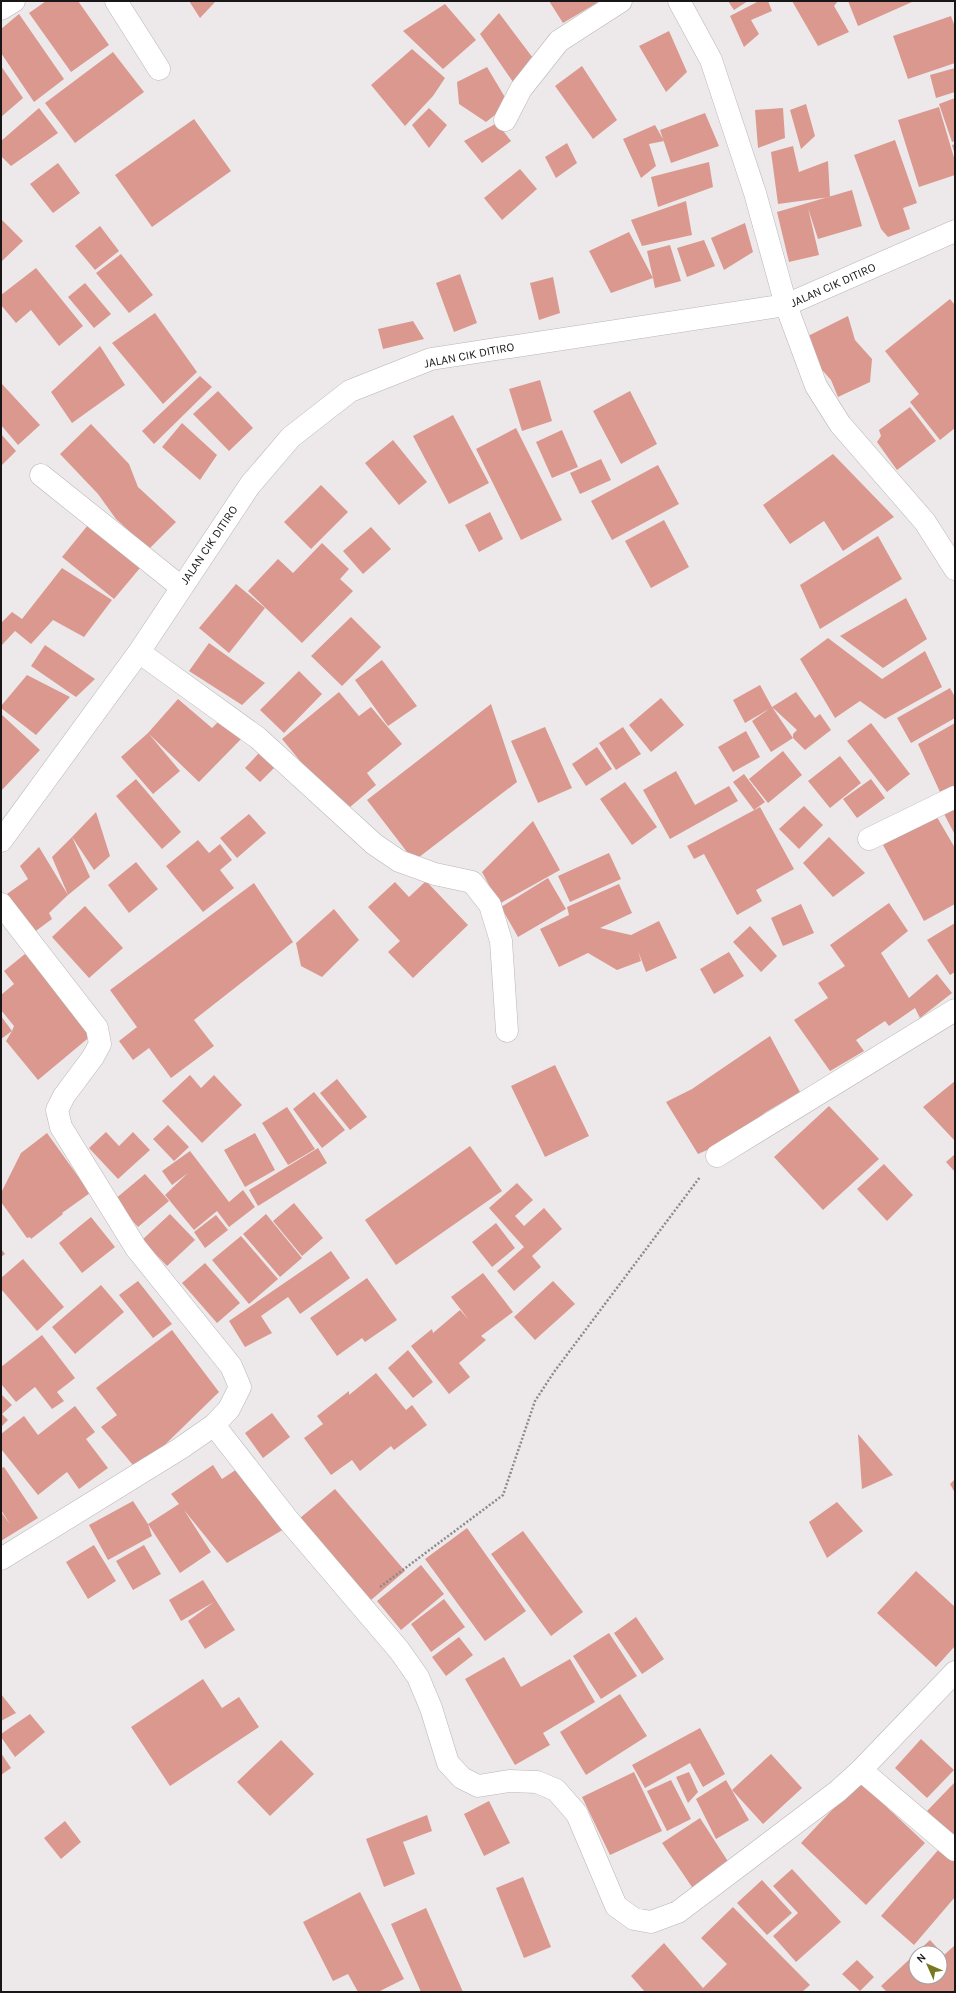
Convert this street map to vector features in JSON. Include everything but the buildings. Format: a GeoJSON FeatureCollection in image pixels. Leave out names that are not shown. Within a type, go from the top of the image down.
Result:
{"type":"FeatureCollection","features":[{"type":"Feature","properties":{"kind":"street"},"geometry":{"type":"LineString","coordinates":[[1,9],[14,1]]}},
{"type":"Feature","properties":{"kind":"street"},"geometry":{"type":"LineString","coordinates":[[116,1],[160,69]]}},
{"type":"Feature","properties":{"kind":"street"},"geometry":{"type":"LineString","coordinates":[[505,120],[521,89],[559,41],[620,1]]}},
{"type":"Feature","properties":{"kind":"street"},"geometry":{"type":"LineString","coordinates":[[679,1],[712,60],[755,193],[786,305],[816,386],[840,424],[925,522],[955,569]]}},
{"type":"Feature","properties":{"kind":"street","name":"JALAN CIK DITIRO"},"geometry":{"type":"LineString","coordinates":[[1,841],[139,652],[250,485],[290,437],[350,391],[431,359],[786,305],[955,231]]}},
{"type":"Feature","properties":{"kind":"street"},"geometry":{"type":"LineString","coordinates":[[41,475],[181,587]]}},
{"type":"Feature","properties":{"kind":"street"},"geometry":{"type":"LineString","coordinates":[[139,652],[258,738],[381,849],[399,862],[435,874],[472,882],[490,905],[501,941],[507,1031]]}},
{"type":"Feature","properties":{"kind":"street"},"geometry":{"type":"LineString","coordinates":[[868,839],[955,797]]}},
{"type":"Feature","properties":{"kind":"street"},"geometry":{"type":"LineString","coordinates":[[1,904],[97,1028],[100,1044],[94,1057],[64,1096],[57,1110],[61,1127],[136,1248],[231,1366],[240,1387],[229,1409],[214,1425],[180,1448],[1,1559]]}},
{"type":"Feature","properties":{"kind":"street"},"geometry":{"type":"LineString","coordinates":[[717,1156],[955,1010]]}},
{"type":"Feature","properties":{"kind":"street"},"geometry":{"type":"LineString","coordinates":[[214,1425],[289,1520],[399,1650],[418,1677],[431,1708],[448,1763],[462,1778],[478,1786],[509,1781],[537,1782],[556,1790],[576,1814],[616,1906],[634,1919],[651,1922],[678,1912],[838,1791],[861,1770],[955,1672]]}},
{"type":"Feature","properties":{"kind":"street"},"geometry":{"type":"LineString","coordinates":[[861,1770],[955,1850]]}},
{"type":"Feature","properties":{"kind":"path"},"geometry":{"type":"LineString","coordinates":[[359,1602],[503,1495],[535,1401],[554,1372],[717,1156]]}}]}
